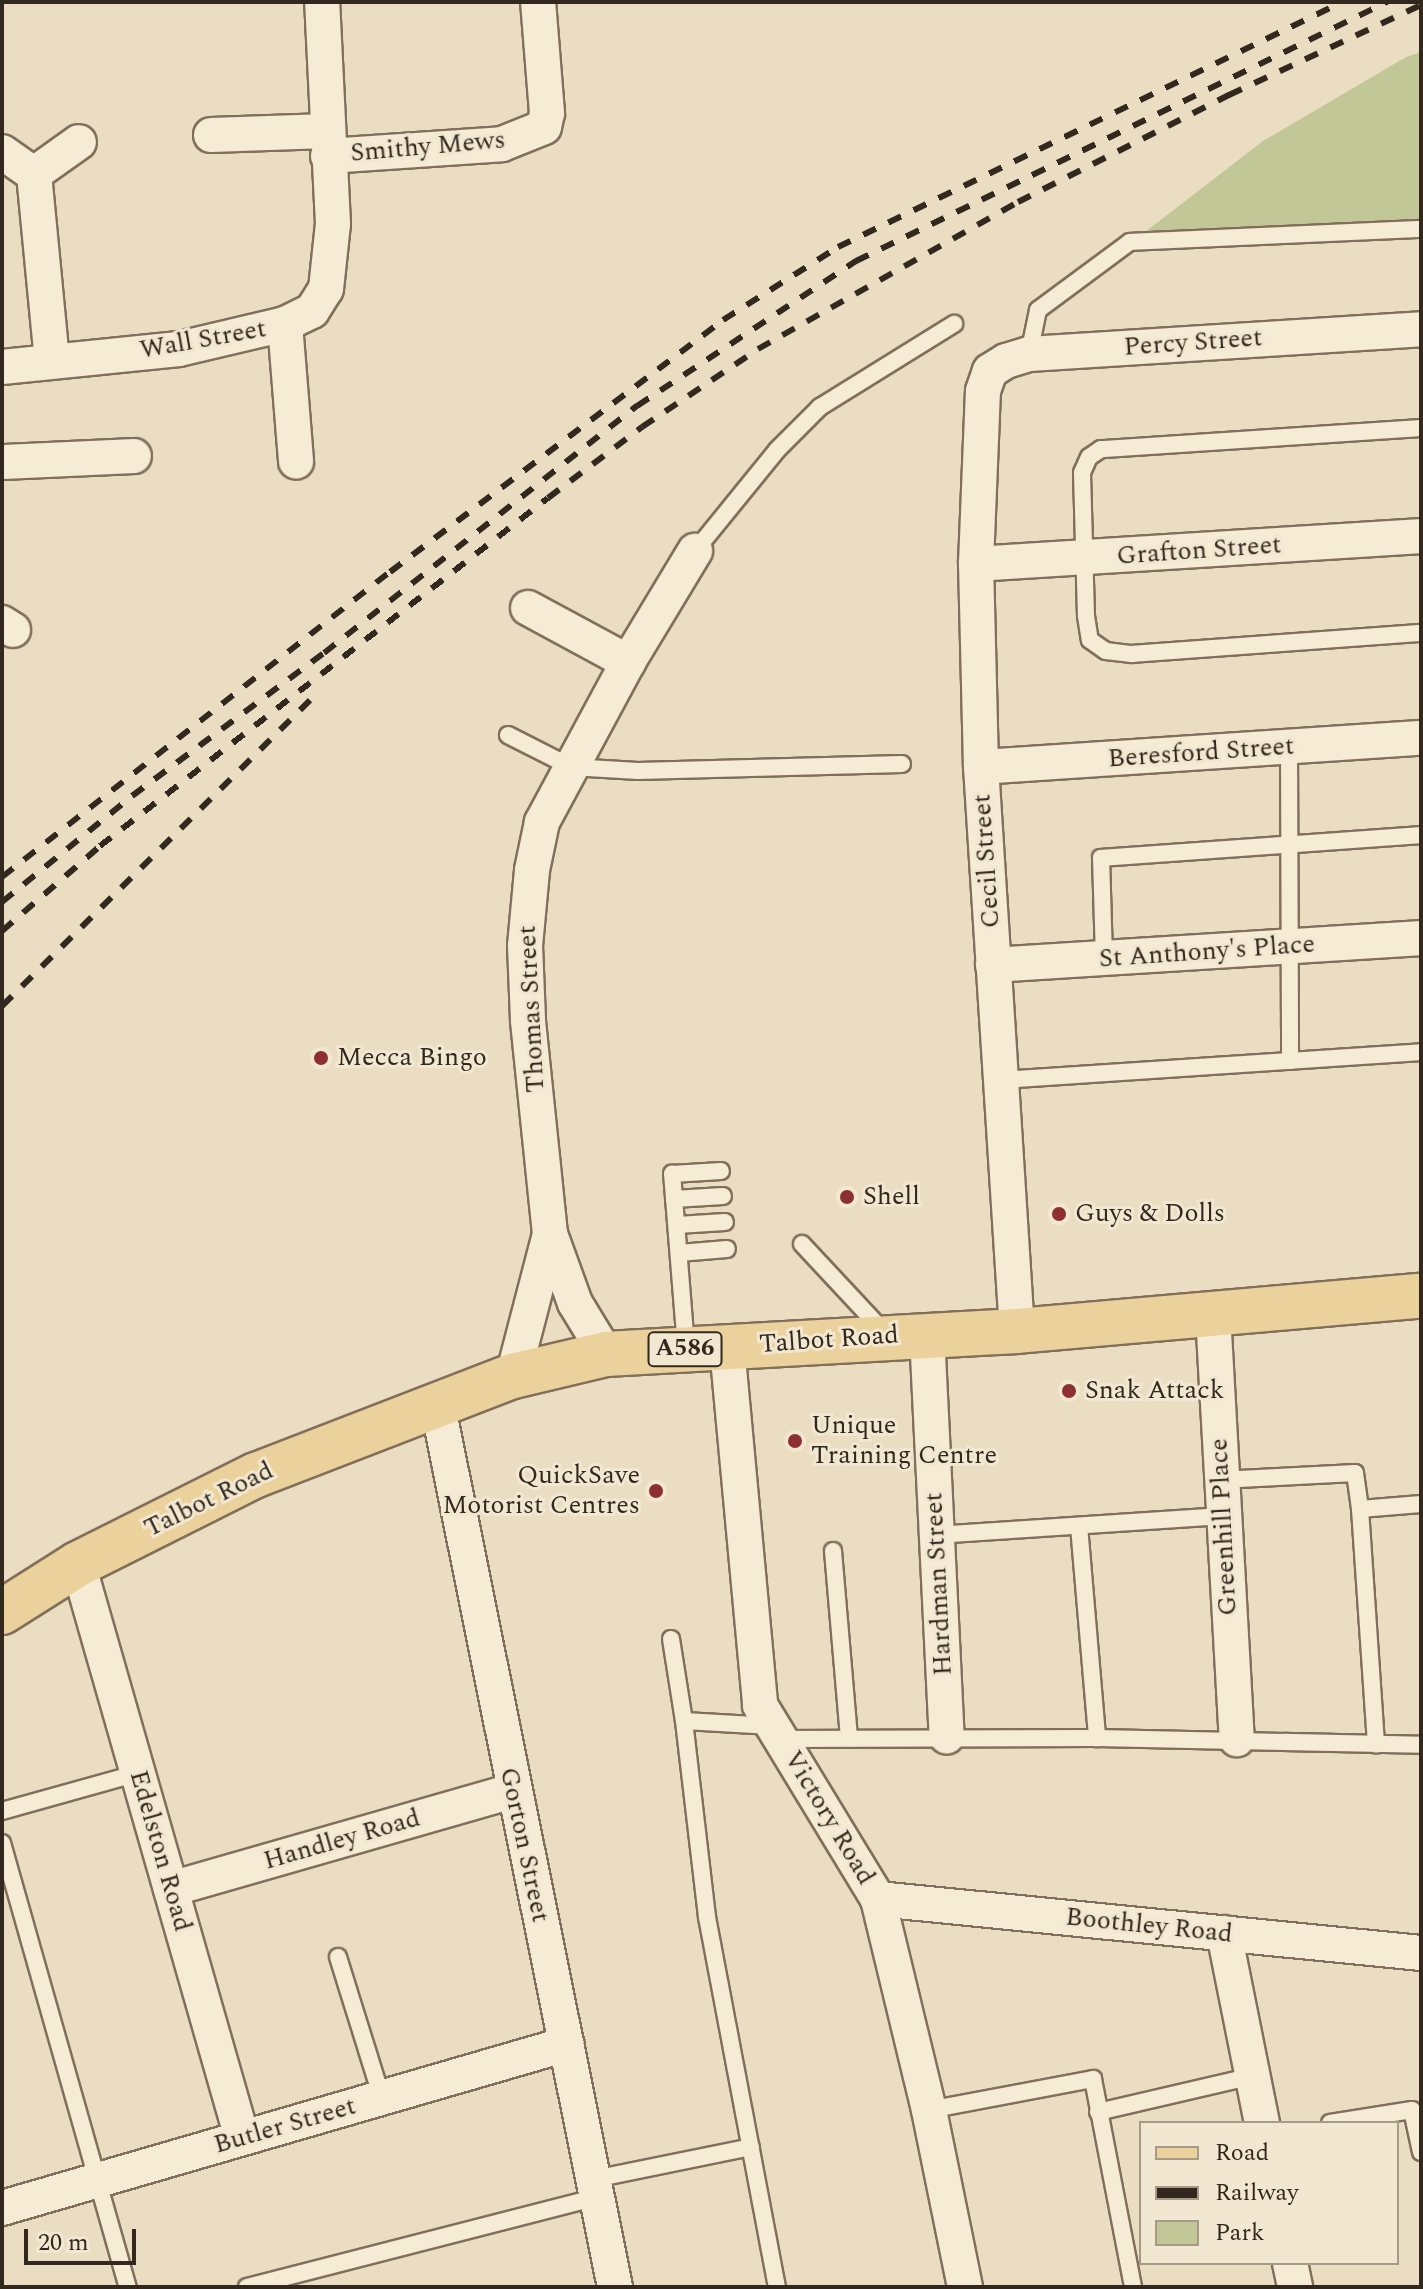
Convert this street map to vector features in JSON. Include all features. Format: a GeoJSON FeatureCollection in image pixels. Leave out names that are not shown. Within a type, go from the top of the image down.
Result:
{"type":"FeatureCollection","features":[{"type":"Feature","properties":{"kind":"main road","name":"Talbot Road"},"geometry":{"type":"LineString","coordinates":[[3,1611],[78,1564],[256,1475],[437,1402],[513,1376],[606,1354],[1017,1331],[1421,1296]]}},
{"type":"Feature","properties":{"kind":"street","name":"Wall Street"},"geometry":{"type":"LineString","coordinates":[[2,367],[179,349],[285,324],[312,311],[326,289],[333,224],[322,2]]}},
{"type":"Feature","properties":{"kind":"street","name":"Smithy Mews"},"geometry":{"type":"LineString","coordinates":[[327,143],[502,144],[544,127],[547,113],[538,2]]}},
{"type":"Feature","properties":{"kind":"street"},"geometry":{"type":"LineString","coordinates":[[211,135],[327,143]]}},
{"type":"Feature","properties":{"kind":"street"},"geometry":{"type":"LineString","coordinates":[[34,174],[79,142]]}},
{"type":"Feature","properties":{"kind":"street"},"geometry":{"type":"LineString","coordinates":[[2,152],[34,174],[52,361]]}},
{"type":"Feature","properties":{"kind":"street"},"geometry":{"type":"LineString","coordinates":[[285,324],[296,462]]}},
{"type":"Feature","properties":{"kind":"street","name":"Percy Street"},"geometry":{"type":"LineString","coordinates":[[983,391],[990,371],[1006,361],[1029,354],[1421,329]]}},
{"type":"Feature","properties":{"kind":"street","name":"Cecil Street"},"geometry":{"type":"LineString","coordinates":[[983,391],[976,564],[981,767],[1017,1331]]}},
{"type":"Feature","properties":{"kind":"street"},"geometry":{"type":"LineString","coordinates":[[2,462],[134,456]]}},
{"type":"Feature","properties":{"kind":"street","name":"Grafton Street"},"geometry":{"type":"LineString","coordinates":[[976,564],[1421,536]]}},
{"type":"Feature","properties":{"kind":"street","name":"Thomas Street"},"geometry":{"type":"LineString","coordinates":[[606,1354],[575,1303],[550,1234],[528,1020],[525,946],[532,870],[542,822],[628,662],[695,551]]}},
{"type":"Feature","properties":{"kind":"street"},"geometry":{"type":"LineString","coordinates":[[528,608],[628,662]]}},
{"type":"Feature","properties":{"kind":"street","name":"Beresford Street"},"geometry":{"type":"LineString","coordinates":[[981,767],[1421,738]]}},
{"type":"Feature","properties":{"kind":"street","name":"St Anthony's Place"},"geometry":{"type":"LineString","coordinates":[[993,965],[1421,938]]}},
{"type":"Feature","properties":{"kind":"street","name":"Thomas Street"},"geometry":{"type":"LineString","coordinates":[[513,1376],[550,1234]]}},
{"type":"Feature","properties":{"kind":"street","name":"Greenhill Place"},"geometry":{"type":"LineString","coordinates":[[1213,1314],[1222,1516],[1237,1739]]}},
{"type":"Feature","properties":{"kind":"street","name":"Hardman Street"},"geometry":{"type":"LineString","coordinates":[[908,1335],[936,1535],[947,1737]]}},
{"type":"Feature","properties":{"kind":"street","name":"Victory Road"},"geometry":{"type":"LineString","coordinates":[[707,1348],[760,1705],[878,1899],[929,2110],[965,2287]]}},
{"type":"Feature","properties":{"kind":"street","name":"Gorton Street"},"geometry":{"type":"LineString","coordinates":[[437,1402],[512,1791],[567,2044],[615,2287]]}},
{"type":"Feature","properties":{"kind":"street","name":"Edelston Road"},"geometry":{"type":"LineString","coordinates":[[78,1564],[242,2138]]}},
{"type":"Feature","properties":{"kind":"street","name":"Handley Road"},"geometry":{"type":"LineString","coordinates":[[171,1889],[512,1791]]}},
{"type":"Feature","properties":{"kind":"street","name":"Boothley Road"},"geometry":{"type":"LineString","coordinates":[[878,1899],[1421,1953]]}},
{"type":"Feature","properties":{"kind":"street"},"geometry":{"type":"LineString","coordinates":[[1224,1933],[1262,2121]]}},
{"type":"Feature","properties":{"kind":"street","name":"Butler Street"},"geometry":{"type":"LineString","coordinates":[[2,2208],[567,2044]]}},
{"type":"Feature","properties":{"kind":"street"},"geometry":{"type":"LineString","coordinates":[[1290,2265],[1295,2287]]}},
{"type":"Feature","properties":{"kind":"lane"},"geometry":{"type":"LineString","coordinates":[[1029,354],[1038,310],[1130,242],[1421,229]]}},
{"type":"Feature","properties":{"kind":"lane"},"geometry":{"type":"LineString","coordinates":[[695,551],[777,450],[820,407],[954,324]]}},
{"type":"Feature","properties":{"kind":"lane"},"geometry":{"type":"LineString","coordinates":[[1421,428],[1101,449],[1089,457],[1082,473],[1086,616],[1090,640],[1106,651],[1132,654],[1421,633]]}},
{"type":"Feature","properties":{"kind":"lane"},"geometry":{"type":"LineString","coordinates":[[508,735],[571,767],[638,771],[902,764]]}},
{"type":"Feature","properties":{"kind":"lane"},"geometry":{"type":"LineString","coordinates":[[1289,747],[1290,1061]]}},
{"type":"Feature","properties":{"kind":"lane"},"geometry":{"type":"LineString","coordinates":[[1104,958],[1101,858],[1421,835]]}},
{"type":"Feature","properties":{"kind":"lane"},"geometry":{"type":"LineString","coordinates":[[1002,1080],[1421,1052]]}},
{"type":"Feature","properties":{"kind":"lane"},"geometry":{"type":"LineString","coordinates":[[707,1348],[679,1253],[672,1174],[721,1171]]}},
{"type":"Feature","properties":{"kind":"lane"},"geometry":{"type":"LineString","coordinates":[[674,1199],[723,1196]]}},
{"type":"Feature","properties":{"kind":"lane"},"geometry":{"type":"LineString","coordinates":[[677,1225],[725,1222]]}},
{"type":"Feature","properties":{"kind":"lane"},"geometry":{"type":"LineString","coordinates":[[802,1244],[908,1335]]}},
{"type":"Feature","properties":{"kind":"lane"},"geometry":{"type":"LineString","coordinates":[[679,1253],[727,1249]]}},
{"type":"Feature","properties":{"kind":"lane"},"geometry":{"type":"LineString","coordinates":[[1220,1480],[1355,1473],[1376,1744]]}},
{"type":"Feature","properties":{"kind":"lane"},"geometry":{"type":"LineString","coordinates":[[1360,1509],[1421,1504]]}},
{"type":"Feature","properties":{"kind":"lane"},"geometry":{"type":"LineString","coordinates":[[936,1535],[1222,1516]]}},
{"type":"Feature","properties":{"kind":"lane"},"geometry":{"type":"LineString","coordinates":[[1079,1526],[1097,1738]]}},
{"type":"Feature","properties":{"kind":"lane"},"geometry":{"type":"LineString","coordinates":[[833,1551],[849,1738]]}},
{"type":"Feature","properties":{"kind":"lane"},"geometry":{"type":"LineString","coordinates":[[671,1639],[707,1917],[777,2287]]}},
{"type":"Feature","properties":{"kind":"lane"},"geometry":{"type":"LineString","coordinates":[[684,1721],[777,1733],[849,1738],[1237,1739],[1421,1745]]}},
{"type":"Feature","properties":{"kind":"lane"},"geometry":{"type":"LineString","coordinates":[[2,1811],[138,1773]]}},
{"type":"Feature","properties":{"kind":"lane"},"geometry":{"type":"LineString","coordinates":[[2,1843],[128,2287]]}},
{"type":"Feature","properties":{"kind":"lane"},"geometry":{"type":"LineString","coordinates":[[338,1957],[382,2098]]}},
{"type":"Feature","properties":{"kind":"lane"},"geometry":{"type":"LineString","coordinates":[[1098,2112],[1253,2076]]}},
{"type":"Feature","properties":{"kind":"lane"},"geometry":{"type":"LineString","coordinates":[[929,2110],[1093,2079],[1133,2287]]}},
{"type":"Feature","properties":{"kind":"lane"},"geometry":{"type":"LineString","coordinates":[[1343,2121],[1412,2110],[1420,2145]]}},
{"type":"Feature","properties":{"kind":"lane"},"geometry":{"type":"LineString","coordinates":[[247,2287],[751,2147]]}},
{"type":"Feature","properties":{"kind":"green space"},"geometry":{"type":"Polygon","coordinates":[[[1421,52],[1421,221],[1136,239],[1263,141],[1406,57],[1421,52]]]}},
{"type":"Feature","properties":{"kind":"railway"},"geometry":{"type":"LineString","coordinates":[[2,877],[390,572],[723,320],[838,247],[1342,2]]}},
{"type":"Feature","properties":{"kind":"railway"},"geometry":{"type":"LineString","coordinates":[[2,902],[132,796],[324,653],[637,406],[856,261],[1387,2]]}},
{"type":"Feature","properties":{"kind":"railway"},"geometry":{"type":"LineString","coordinates":[[2,931],[100,846],[548,498],[642,427],[758,349],[1018,202],[1229,95],[1421,5]]}},
{"type":"Feature","properties":{"kind":"railway"},"geometry":{"type":"LineString","coordinates":[[2,1006],[320,690]]}},
{"type":"Feature","properties":{"kind":"place","name":"Mecca Bingo"},"geometry":{"type":"Point","coordinates":[321,1058]}},
{"type":"Feature","properties":{"kind":"place","name":"Shell"},"geometry":{"type":"Point","coordinates":[847,1197]}},
{"type":"Feature","properties":{"kind":"place","name":"Guys & Dolls"},"geometry":{"type":"Point","coordinates":[1059,1214]}},
{"type":"Feature","properties":{"kind":"place","name":"Snak Attack"},"geometry":{"type":"Point","coordinates":[1069,1391]}},
{"type":"Feature","properties":{"kind":"place","name":"Unique Training Centre"},"geometry":{"type":"Point","coordinates":[795,1441]}},
{"type":"Feature","properties":{"kind":"place","name":"QuickSave Motorist Centres"},"geometry":{"type":"Point","coordinates":[656,1491]}}]}
